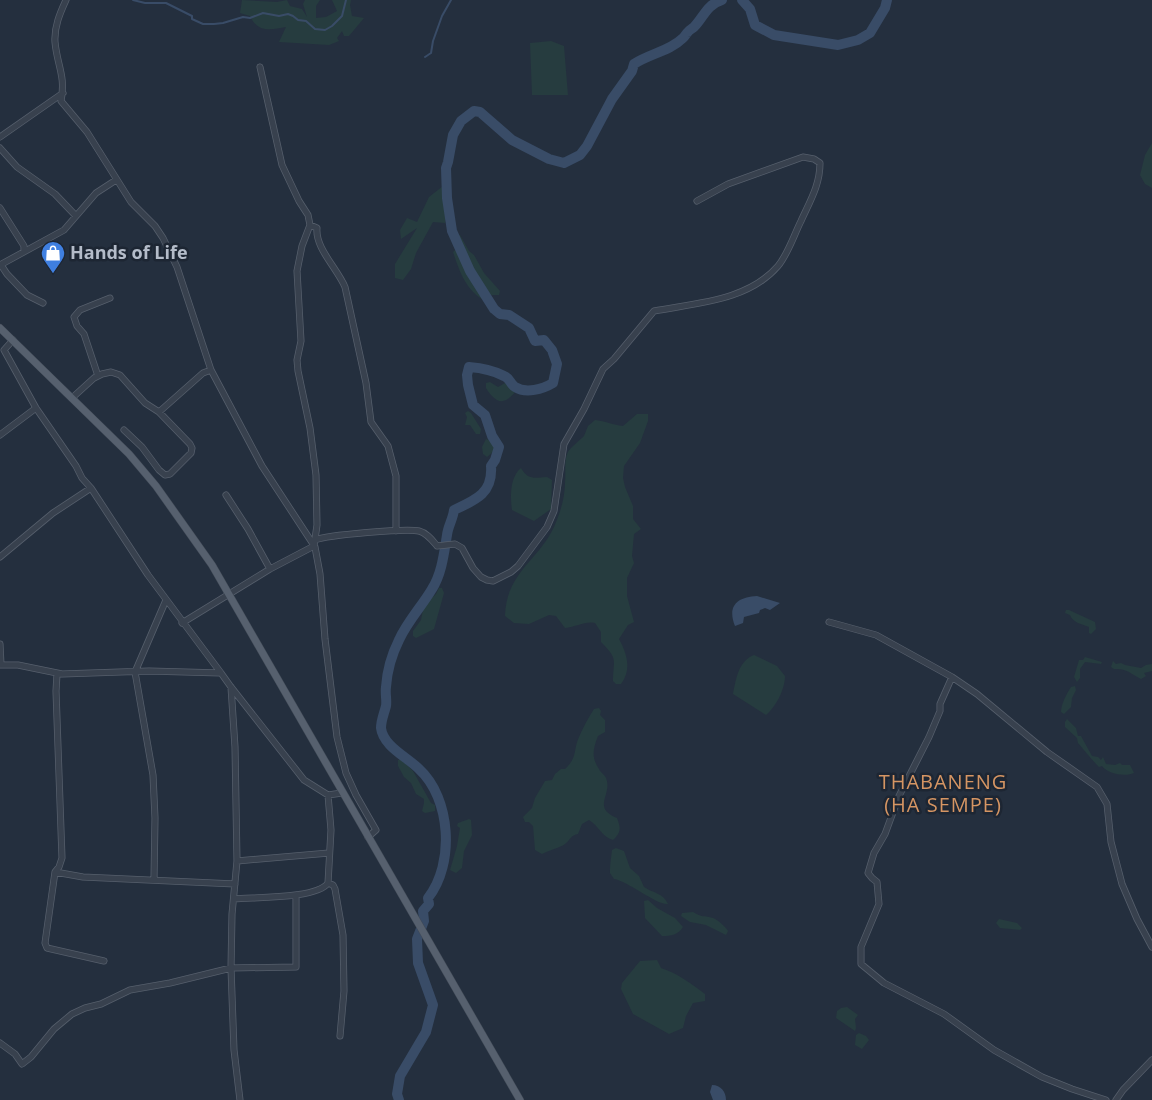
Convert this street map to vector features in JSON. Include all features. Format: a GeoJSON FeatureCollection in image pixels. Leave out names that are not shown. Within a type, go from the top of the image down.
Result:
{"type":"FeatureCollection","features":[{"type":"Feature","properties":{"kind":"main road"},"geometry":{"type":"LineString","coordinates":[[0,328],[130,454],[156,486],[212,565],[520,1100]]}},
{"type":"Feature","properties":{"kind":"street"},"geometry":{"type":"LineString","coordinates":[[66,0],[59,15],[55,42],[63,76],[61,101],[87,132],[131,202],[155,226],[163,238],[177,268],[211,370],[262,466],[314,543],[320,574],[326,648],[337,737],[346,773],[376,830],[368,837]]}},
{"type":"Feature","properties":{"kind":"street"},"geometry":{"type":"LineString","coordinates":[[260,67],[282,165],[299,202],[308,215],[310,225],[302,246],[297,271],[301,341],[297,360],[310,428],[316,475],[317,525],[314,543]]}},
{"type":"Feature","properties":{"kind":"street"},"geometry":{"type":"LineString","coordinates":[[0,137],[48,102],[63,94]]}},
{"type":"Feature","properties":{"kind":"street"},"geometry":{"type":"LineString","coordinates":[[0,148],[17,168],[55,194],[76,216]]}},
{"type":"Feature","properties":{"kind":"street"},"geometry":{"type":"LineString","coordinates":[[182,622],[314,543],[396,531],[419,531],[431,539],[436,546],[455,544],[462,548],[473,568],[487,580],[493,581],[511,572],[518,566],[547,527],[556,500],[564,444],[584,409],[603,369],[614,359],[654,311],[710,302],[732,295],[766,278],[779,264],[796,232],[818,182],[820,163],[814,159],[803,157],[728,184],[697,201]]}},
{"type":"Feature","properties":{"kind":"street"},"geometry":{"type":"LineString","coordinates":[[43,303],[27,295],[1,265],[64,230],[96,193],[116,180]]}},
{"type":"Feature","properties":{"kind":"street"},"geometry":{"type":"LineString","coordinates":[[0,208],[24,246],[24,251]]}},
{"type":"Feature","properties":{"kind":"street"},"geometry":{"type":"LineString","coordinates":[[310,225],[317,228],[316,237],[345,287],[366,383],[371,422],[388,446],[396,476],[396,531]]}},
{"type":"Feature","properties":{"kind":"street"},"geometry":{"type":"LineString","coordinates":[[98,376],[84,334],[76,326],[74,317],[80,310],[110,298]]}},
{"type":"Feature","properties":{"kind":"street"},"geometry":{"type":"LineString","coordinates":[[4,350],[13,340]]}},
{"type":"Feature","properties":{"kind":"street"},"geometry":{"type":"LineString","coordinates":[[0,343],[36,408],[76,466],[82,478],[91,488],[166,600],[230,687],[304,780],[328,795],[342,793]]}},
{"type":"Feature","properties":{"kind":"street"},"geometry":{"type":"LineString","coordinates":[[159,412],[203,373],[211,370]]}},
{"type":"Feature","properties":{"kind":"street"},"geometry":{"type":"LineString","coordinates":[[72,398],[98,376],[111,372],[120,375],[145,403],[159,412],[190,444],[192,448],[191,453],[170,474],[162,474],[142,447],[124,430]]}},
{"type":"Feature","properties":{"kind":"street"},"geometry":{"type":"LineString","coordinates":[[0,435],[36,408]]}},
{"type":"Feature","properties":{"kind":"street"},"geometry":{"type":"LineString","coordinates":[[0,557],[53,513],[91,488]]}},
{"type":"Feature","properties":{"kind":"street"},"geometry":{"type":"LineString","coordinates":[[226,495],[248,529],[270,569]]}},
{"type":"Feature","properties":{"kind":"street"},"geometry":{"type":"LineString","coordinates":[[154,879],[155,818],[153,775],[136,672],[166,600]]}},
{"type":"Feature","properties":{"kind":"street"},"geometry":{"type":"LineString","coordinates":[[829,622],[876,635],[952,677],[977,694],[1047,752],[1097,787],[1107,804],[1111,842],[1122,884],[1137,919],[1152,947]]}},
{"type":"Feature","properties":{"kind":"street"},"geometry":{"type":"LineString","coordinates":[[0,644],[1,665],[18,665],[57,674],[136,672],[221,673]]}},
{"type":"Feature","properties":{"kind":"street"},"geometry":{"type":"LineString","coordinates":[[57,674],[62,858],[55,872],[44,939],[47,948],[104,961]]}},
{"type":"Feature","properties":{"kind":"street"},"geometry":{"type":"LineString","coordinates":[[952,677],[940,704],[940,711],[936,720],[899,796],[886,834],[874,854],[868,873],[877,882],[879,904],[861,946],[861,964],[884,983],[944,1014],[994,1050],[1042,1077],[1106,1100]]}},
{"type":"Feature","properties":{"kind":"street"},"geometry":{"type":"LineString","coordinates":[[230,687],[236,755],[237,861],[231,968],[234,1050],[240,1100]]}},
{"type":"Feature","properties":{"kind":"street"},"geometry":{"type":"LineString","coordinates":[[234,899],[296,895],[321,890],[328,883],[331,830],[328,795]]}},
{"type":"Feature","properties":{"kind":"street"},"geometry":{"type":"LineString","coordinates":[[237,861],[329,853]]}},
{"type":"Feature","properties":{"kind":"street"},"geometry":{"type":"LineString","coordinates":[[55,872],[92,878],[154,879],[235,884]]}},
{"type":"Feature","properties":{"kind":"street"},"geometry":{"type":"LineString","coordinates":[[328,883],[333,885],[335,889],[343,934],[344,991],[340,1036]]}},
{"type":"Feature","properties":{"kind":"street"},"geometry":{"type":"LineString","coordinates":[[0,1043],[15,1054],[22,1064],[31,1057],[54,1029],[72,1014],[101,1004],[130,990],[170,983],[231,968],[296,967],[296,895]]}},
{"type":"Feature","properties":{"kind":"street"},"geometry":{"type":"LineString","coordinates":[[1116,1100],[1152,1060]]}},
{"type":"Feature","properties":{"kind":"green space"},"geometry":{"type":"Polygon","coordinates":[[[242,0],[277,2],[287,0],[290,6],[302,9],[307,17],[303,4],[305,0],[320,0],[316,6],[316,18],[326,17],[337,11],[332,0],[351,0],[352,16],[364,18],[349,36],[344,36],[342,31],[337,38],[339,41],[329,45],[279,42],[286,27],[261,28],[250,16],[240,13],[242,0]]]}},
{"type":"Feature","properties":{"kind":"green space"},"geometry":{"type":"Polygon","coordinates":[[[551,41],[564,46],[568,95],[532,95],[530,43],[551,41]]]}},
{"type":"Feature","properties":{"kind":"green space"},"geometry":{"type":"Polygon","coordinates":[[[1152,143],[1152,188],[1145,184],[1140,175],[1145,155],[1152,143]]]}},
{"type":"Feature","properties":{"kind":"green space"},"geometry":{"type":"Polygon","coordinates":[[[443,186],[448,211],[445,223],[433,222],[416,253],[411,269],[403,280],[395,278],[395,264],[417,228],[401,239],[400,230],[407,218],[417,222],[429,197],[443,186]]]}},
{"type":"Feature","properties":{"kind":"green space"},"geometry":{"type":"Polygon","coordinates":[[[460,235],[484,273],[500,291],[499,295],[489,295],[484,300],[468,286],[453,252],[456,249],[458,251],[463,250],[457,236],[460,235]]]}},
{"type":"Feature","properties":{"kind":"green space"},"geometry":{"type":"Polygon","coordinates":[[[490,382],[498,387],[505,383],[515,392],[507,400],[499,401],[486,388],[486,383],[490,382]]]}},
{"type":"Feature","properties":{"kind":"green space"},"geometry":{"type":"Polygon","coordinates":[[[468,411],[481,429],[480,434],[476,434],[470,425],[465,425],[467,417],[465,413],[468,411]]]}},
{"type":"Feature","properties":{"kind":"green space"},"geometry":{"type":"Polygon","coordinates":[[[637,414],[648,414],[648,421],[640,443],[624,466],[623,478],[633,506],[633,519],[641,529],[634,534],[632,556],[634,563],[627,578],[627,596],[634,622],[628,625],[619,639],[626,656],[627,667],[621,684],[616,684],[613,681],[613,656],[601,642],[601,632],[595,623],[565,628],[556,616],[549,615],[529,624],[514,623],[505,616],[511,589],[524,568],[547,539],[558,517],[564,494],[568,452],[584,436],[588,426],[595,420],[623,426],[637,414]]]}},
{"type":"Feature","properties":{"kind":"green space"},"geometry":{"type":"Polygon","coordinates":[[[486,439],[493,442],[495,447],[493,452],[487,457],[483,454],[482,447],[486,439]]]}},
{"type":"Feature","properties":{"kind":"green space"},"geometry":{"type":"Polygon","coordinates":[[[521,468],[526,475],[535,478],[547,477],[552,480],[551,509],[534,521],[512,510],[511,493],[513,482],[521,468]]]}},
{"type":"Feature","properties":{"kind":"green space"},"geometry":{"type":"Polygon","coordinates":[[[439,588],[442,588],[444,593],[434,629],[416,638],[413,636],[413,631],[421,620],[424,605],[436,594],[439,588]]]}},
{"type":"Feature","properties":{"kind":"green space"},"geometry":{"type":"Polygon","coordinates":[[[1066,610],[1095,622],[1096,629],[1091,634],[1089,633],[1089,627],[1075,622],[1070,615],[1065,613],[1066,610]]]}},
{"type":"Feature","properties":{"kind":"green space"},"geometry":{"type":"Polygon","coordinates":[[[754,655],[777,666],[785,676],[779,697],[766,715],[733,694],[741,666],[754,655]]]}},
{"type":"Feature","properties":{"kind":"green space"},"geometry":{"type":"Polygon","coordinates":[[[1085,657],[1102,662],[1101,664],[1085,662],[1080,669],[1080,678],[1077,682],[1074,677],[1079,660],[1083,660],[1085,657]]]}},
{"type":"Feature","properties":{"kind":"green space"},"geometry":{"type":"Polygon","coordinates":[[[1113,661],[1116,664],[1121,663],[1141,668],[1152,664],[1152,671],[1144,673],[1146,676],[1141,679],[1126,670],[1114,669],[1111,667],[1113,661]]]}},
{"type":"Feature","properties":{"kind":"green space"},"geometry":{"type":"Polygon","coordinates":[[[1075,686],[1076,690],[1072,698],[1071,707],[1064,714],[1061,712],[1063,702],[1071,687],[1075,686]]]}},
{"type":"Feature","properties":{"kind":"green space"},"geometry":{"type":"Polygon","coordinates":[[[599,708],[601,711],[600,715],[605,720],[605,732],[598,736],[594,757],[596,765],[605,777],[607,784],[604,800],[605,809],[609,814],[617,818],[620,828],[619,833],[613,840],[609,839],[589,820],[582,824],[578,834],[565,844],[542,854],[535,850],[533,826],[529,822],[525,822],[523,817],[532,808],[535,798],[545,781],[552,780],[555,774],[561,769],[565,769],[572,761],[577,742],[586,723],[594,709],[599,708]]]}},
{"type":"Feature","properties":{"kind":"green space"},"geometry":{"type":"Polygon","coordinates":[[[1067,719],[1076,728],[1078,736],[1081,736],[1092,756],[1098,757],[1101,760],[1103,757],[1106,764],[1115,765],[1120,763],[1122,765],[1130,765],[1134,773],[1126,775],[1117,774],[1108,771],[1102,766],[1099,767],[1078,743],[1077,738],[1065,727],[1067,719]]]}},
{"type":"Feature","properties":{"kind":"green space"},"geometry":{"type":"Polygon","coordinates":[[[398,760],[402,760],[413,771],[431,803],[435,805],[435,811],[425,813],[422,811],[424,799],[416,794],[411,783],[404,777],[398,766],[398,760]]]}},
{"type":"Feature","properties":{"kind":"green space"},"geometry":{"type":"Polygon","coordinates":[[[471,820],[472,835],[464,851],[462,868],[456,873],[450,870],[460,828],[457,826],[458,823],[471,820]]]}},
{"type":"Feature","properties":{"kind":"green space"},"geometry":{"type":"Polygon","coordinates":[[[616,848],[624,851],[630,868],[639,876],[644,887],[661,895],[668,904],[656,901],[627,884],[614,879],[610,873],[610,867],[612,850],[616,848]]]}},
{"type":"Feature","properties":{"kind":"green space"},"geometry":{"type":"Polygon","coordinates":[[[648,900],[657,908],[675,918],[683,927],[681,930],[668,936],[662,936],[645,918],[644,901],[648,900]]]}},
{"type":"Feature","properties":{"kind":"green space"},"geometry":{"type":"Polygon","coordinates":[[[693,912],[717,920],[728,931],[726,935],[706,925],[690,922],[681,916],[682,913],[693,912]]]}},
{"type":"Feature","properties":{"kind":"green space"},"geometry":{"type":"Polygon","coordinates":[[[999,919],[1017,923],[1022,928],[1020,930],[1000,928],[996,923],[999,919]]]}},
{"type":"Feature","properties":{"kind":"green space"},"geometry":{"type":"Polygon","coordinates":[[[657,960],[661,968],[679,976],[705,994],[705,1001],[693,1003],[686,1016],[683,1028],[669,1034],[633,1014],[621,989],[622,983],[640,961],[657,960]]]}},
{"type":"Feature","properties":{"kind":"green space"},"geometry":{"type":"Polygon","coordinates":[[[847,1007],[858,1015],[855,1019],[855,1031],[836,1018],[837,1011],[847,1007]]]}},
{"type":"Feature","properties":{"kind":"green space"},"geometry":{"type":"Polygon","coordinates":[[[859,1033],[866,1036],[869,1040],[862,1049],[855,1045],[856,1035],[859,1033]]]}},
{"type":"Feature","properties":{"kind":"water"},"geometry":{"type":"Polygon","coordinates":[[[757,596],[780,603],[770,610],[765,608],[760,610],[759,613],[744,617],[743,623],[735,626],[732,613],[733,608],[744,598],[757,596]]]}},
{"type":"Feature","properties":{"kind":"water"},"geometry":{"type":"Polygon","coordinates":[[[712,1085],[718,1086],[722,1090],[726,1100],[713,1100],[710,1092],[712,1085]]]}},
{"type":"Feature","properties":{"kind":"waterway"},"geometry":{"type":"LineString","coordinates":[[133,0],[145,3],[166,3],[192,16],[192,19],[203,24],[223,23],[243,17],[250,18],[263,13],[279,16],[288,14],[298,20],[306,21],[315,29],[325,30],[342,16],[346,0]]}},
{"type":"Feature","properties":{"kind":"waterway"},"geometry":{"type":"LineString","coordinates":[[425,57],[431,53],[433,41],[442,16],[451,0]]}},
{"type":"Feature","properties":{"kind":"waterway"},"geometry":{"type":"LineString","coordinates":[[399,1100],[397,1094],[400,1076],[426,1032],[433,1005],[418,963],[417,939],[424,921],[423,911],[429,904],[428,898],[437,884],[442,868],[446,832],[438,797],[430,781],[419,769],[396,751],[383,734],[381,725],[386,706],[389,669],[402,633],[428,595],[438,576],[454,510],[476,499],[486,489],[491,475],[491,466],[499,447],[492,436],[485,415],[473,405],[468,385],[467,375],[469,367],[496,372],[506,377],[515,387],[529,390],[539,389],[553,383],[557,364],[552,350],[544,340],[535,341],[529,328],[509,315],[500,314],[494,309],[470,271],[452,231],[447,198],[446,168],[453,135],[461,121],[474,111],[480,112],[512,140],[549,159],[564,163],[580,155],[587,146],[612,99],[632,71],[634,64],[678,42],[694,27],[712,5],[722,0]]}},
{"type":"Feature","properties":{"kind":"waterway"},"geometry":{"type":"LineString","coordinates":[[742,0],[750,9],[755,25],[774,35],[838,45],[858,40],[870,33],[885,8],[887,0]]}},
{"type":"Feature","properties":{"kind":"place","name":"Hands of Life"},"geometry":{"type":"Point","coordinates":[53,274]}},
{"type":"Feature","properties":{"kind":"district","name":"THABANENG (HA SEMPE)"},"geometry":{"type":"Point","coordinates":[943,794]}}]}
